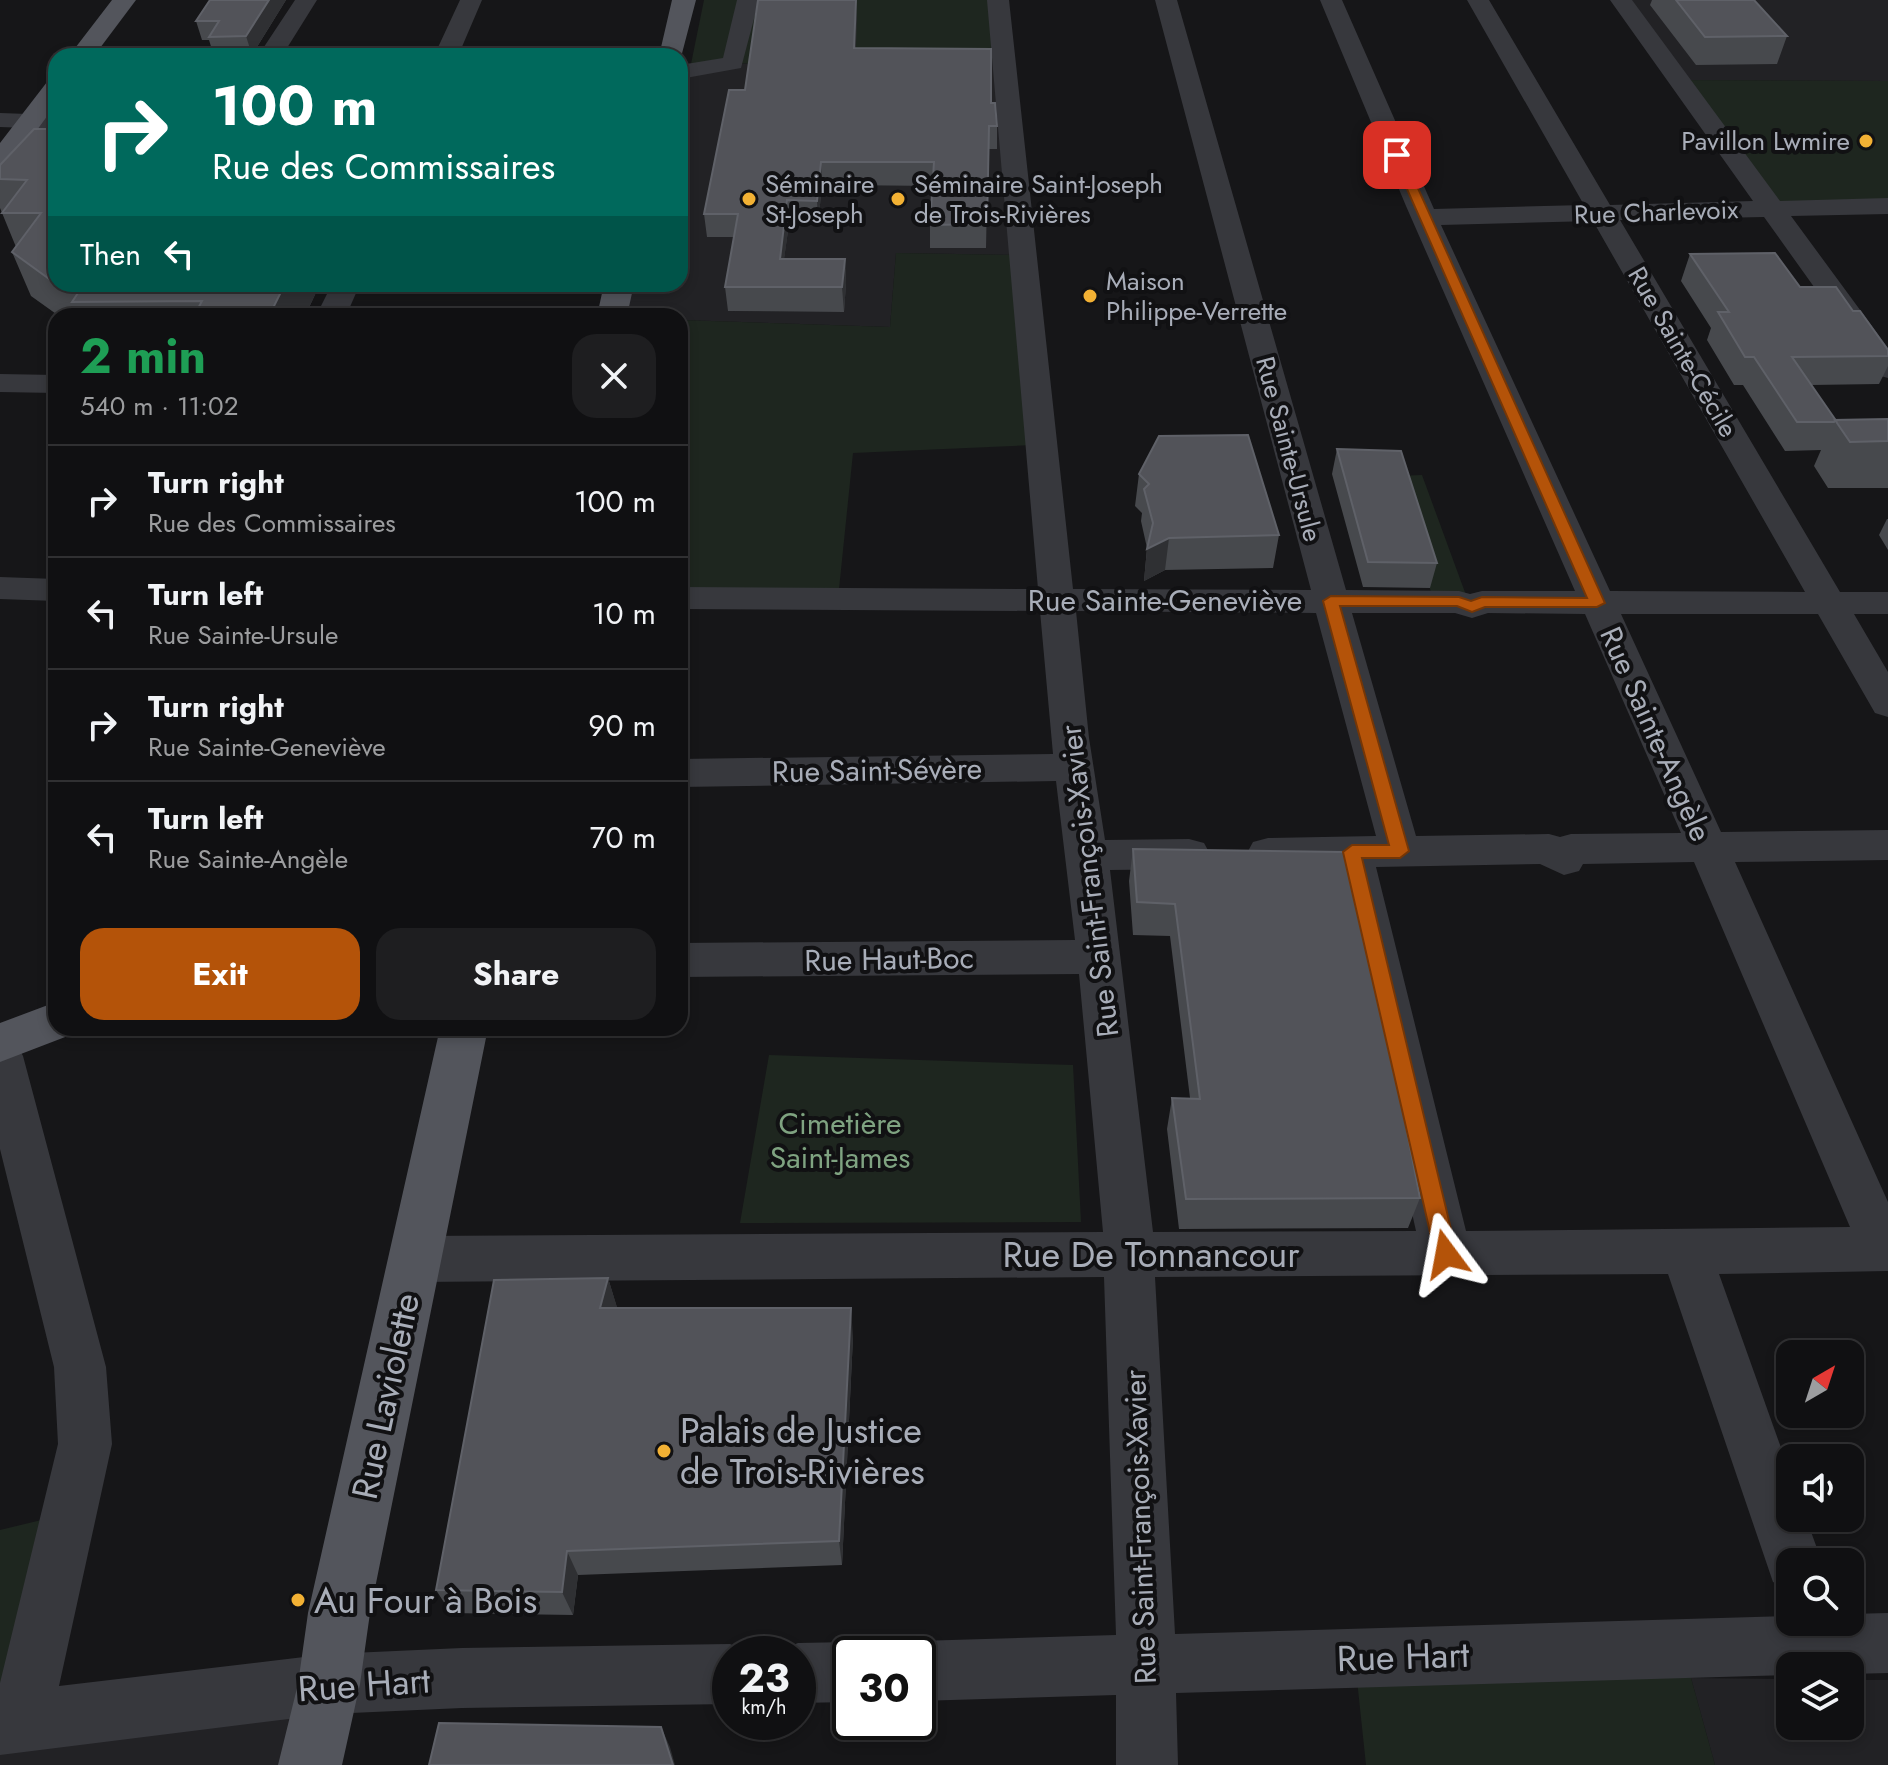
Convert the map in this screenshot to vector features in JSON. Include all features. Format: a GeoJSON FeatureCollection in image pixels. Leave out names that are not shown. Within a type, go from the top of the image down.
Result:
{"type":"FeatureCollection","features":[{"type":"Feature","properties":{"kind":"main road"},"geometry":{"type":"LineString","coordinates":[[87,48],[124,0]]}},
{"type":"Feature","properties":{"kind":"main road"},"geometry":{"type":"LineString","coordinates":[[673,48],[684,0]]}},
{"type":"Feature","properties":{"kind":"main road"},"geometry":{"type":"LineString","coordinates":[[0,161],[48,97]]}},
{"type":"Feature","properties":{"kind":"main road"},"geometry":{"type":"LineString","coordinates":[[0,1043],[48,1024]]}},
{"type":"Feature","properties":{"kind":"main road","name":"Rue Laviolette"},"geometry":{"type":"LineString","coordinates":[[310,1765],[329,1684],[339,1613],[462,1036]]}},
{"type":"Feature","properties":{"kind":"street"},"geometry":{"type":"LineString","coordinates":[[275,48],[306,0]]}},
{"type":"Feature","properties":{"kind":"street"},"geometry":{"type":"LineString","coordinates":[[450,48],[471,0]]}},
{"type":"Feature","properties":{"kind":"street"},"geometry":{"type":"LineString","coordinates":[[688,71],[733,63],[748,0]]}},
{"type":"Feature","properties":{"kind":"street","name":"Rue Saint-François-Xavier"},"geometry":{"type":"LineString","coordinates":[[998,0],[1074,767],[1099,957],[1127,1213],[1146,1664],[1147,1765]]}},
{"type":"Feature","properties":{"kind":"street","name":"Rue Sainte-Ursule"},"geometry":{"type":"LineString","coordinates":[[1166,0],[1400,851]]}},
{"type":"Feature","properties":{"kind":"street","name":"Rue Sainte-Angèle"},"geometry":{"type":"LineString","coordinates":[[1331,0],[1424,217],[1886,1249]]}},
{"type":"Feature","properties":{"kind":"street","name":"Rue Sainte-Cécile"},"geometry":{"type":"LineString","coordinates":[[1478,0],[1888,704]]}},
{"type":"Feature","properties":{"kind":"street"},"geometry":{"type":"LineString","coordinates":[[1621,0],[1888,369]]}},
{"type":"Feature","properties":{"kind":"street"},"geometry":{"type":"LineString","coordinates":[[0,120],[48,122]]}},
{"type":"Feature","properties":{"kind":"street","name":"Rue Charlevoix"},"geometry":{"type":"LineString","coordinates":[[1424,217],[1888,206]]}},
{"type":"Feature","properties":{"kind":"street"},"geometry":{"type":"LineString","coordinates":[[0,383],[48,384]]}},
{"type":"Feature","properties":{"kind":"street"},"geometry":{"type":"LineString","coordinates":[[0,588],[48,590]]}},
{"type":"Feature","properties":{"kind":"street","name":"Rue Sainte-Geneviève"},"geometry":{"type":"LineString","coordinates":[[688,598],[1459,602],[1472,607],[1482,602],[1888,603]]}},
{"type":"Feature","properties":{"kind":"street","name":"Rue Saint-Sévère"},"geometry":{"type":"LineString","coordinates":[[688,773],[1074,767]]}},
{"type":"Feature","properties":{"kind":"street"},"geometry":{"type":"LineString","coordinates":[[1086,855],[1549,849],[1564,860],[1571,849],[1888,845]]}},
{"type":"Feature","properties":{"kind":"street"},"geometry":{"type":"LineString","coordinates":[[1352,852],[1446,1254]]}},
{"type":"Feature","properties":{"kind":"street","name":"Rue Haut-Boc"},"geometry":{"type":"LineString","coordinates":[[688,960],[1099,957]]}},
{"type":"Feature","properties":{"kind":"street"},"geometry":{"type":"LineString","coordinates":[[0,1056],[80,1367],[85,1410],[85,1444],[77,1490],[11,1723]]}},
{"type":"Feature","properties":{"kind":"street","name":"Rue De Tonnancour"},"geometry":{"type":"LineString","coordinates":[[415,1259],[1040,1253],[1128,1256],[1686,1253],[1886,1249]]}},
{"type":"Feature","properties":{"kind":"street"},"geometry":{"type":"LineString","coordinates":[[1686,1253],[1788,1548]]}},
{"type":"Feature","properties":{"kind":"street","name":"Rue Hart"},"geometry":{"type":"LineString","coordinates":[[936,1670],[1146,1664],[1776,1635]]}},
{"type":"Feature","properties":{"kind":"street","name":"Rue Hart"},"geometry":{"type":"LineString","coordinates":[[1838,1636],[1888,1643]]}},
{"type":"Feature","properties":{"kind":"street","name":"Rue Hart"},"geometry":{"type":"LineString","coordinates":[[11,1723],[329,1684],[462,1678],[712,1674]]}},
{"type":"Feature","properties":{"kind":"shaded area"},"geometry":{"type":"Polygon","coordinates":[[[1623,0],[1888,0],[1888,81],[1679,80],[1623,0]]]}},
{"type":"Feature","properties":{"kind":"shaded area","name":"Séminaire Saint-Joseph de Trois‑Rivières"},"geometry":{"type":"Polygon","coordinates":[[[997,61],[1007,124],[1016,255],[896,253],[890,327],[688,320],[688,308],[618,308],[622,292],[688,292],[688,74],[691,64],[997,61]],[[755,70],[752,88],[764,88],[760,113],[731,113],[707,237],[740,237],[728,311],[843,312],[846,283],[781,283],[789,224],[818,224],[820,213],[783,213],[786,185],[938,186],[939,160],[784,160],[791,115],[829,115],[827,139],[937,139],[937,109],[805,109],[807,92],[937,92],[938,70],[755,70]]]}},
{"type":"Feature","properties":{"kind":"shaded area"},"geometry":{"type":"Polygon","coordinates":[[[1691,1678],[1776,1679],[1776,1740],[1864,1740],[1864,1680],[1888,1680],[1888,1765],[1715,1765],[1691,1678]]]}},
{"type":"Feature","properties":{"kind":"shaded area"},"geometry":{"type":"Polygon","coordinates":[[[319,1699],[302,1765],[0,1765],[0,1752],[319,1699]]]}},
{"type":"Feature","properties":{"kind":"green space"},"geometry":{"type":"Polygon","coordinates":[[[704,0],[991,0],[997,61],[691,64],[704,0]]]}},
{"type":"Feature","properties":{"kind":"green space"},"geometry":{"type":"Polygon","coordinates":[[[1679,80],[1888,81],[1888,210],[1780,210],[1679,80]]]}},
{"type":"Feature","properties":{"kind":"green space"},"geometry":{"type":"Polygon","coordinates":[[[896,253],[1016,255],[1032,445],[853,453],[838,599],[688,596],[688,320],[890,327],[896,253]]]}},
{"type":"Feature","properties":{"kind":"green space"},"geometry":{"type":"Polygon","coordinates":[[[1422,475],[1470,606],[1431,592],[1395,476],[1422,475]]]}},
{"type":"Feature","properties":{"kind":"green space","name":"Cimetière Saint-James"},"geometry":{"type":"Polygon","coordinates":[[[769,1055],[1073,1065],[1081,1222],[740,1223],[769,1055]]]}},
{"type":"Feature","properties":{"kind":"green space"},"geometry":{"type":"Polygon","coordinates":[[[58,1516],[0,1690],[0,1530],[58,1516]]]}},
{"type":"Feature","properties":{"kind":"green space"},"geometry":{"type":"Polygon","coordinates":[[[1355,1661],[1691,1678],[1715,1765],[1366,1765],[1355,1661]]]}},
{"type":"Feature","properties":{"kind":"building"},"geometry":{"type":"Polygon","coordinates":[[[210,0],[269,0],[246,36],[209,37],[219,21],[196,21],[210,0]]]}},
{"type":"Feature","properties":{"kind":"building"},"geometry":{"type":"Polygon","coordinates":[[[758,0],[856,0],[854,48],[991,49],[991,103],[995,103],[997,126],[989,126],[987,224],[930,225],[934,162],[821,162],[817,201],[787,200],[780,259],[845,259],[842,287],[725,287],[738,214],[704,214],[729,90],[745,90],[758,0]]]}},
{"type":"Feature","properties":{"kind":"building"},"geometry":{"type":"Polygon","coordinates":[[[1676,0],[1754,0],[1787,36],[1705,37],[1676,0]]]}},
{"type":"Feature","properties":{"kind":"building"},"geometry":{"type":"Polygon","coordinates":[[[34,129],[48,129],[48,278],[12,252],[41,213],[2,213],[27,180],[0,179],[0,165],[34,129]]]}},
{"type":"Feature","properties":{"kind":"building"},"geometry":{"type":"Polygon","coordinates":[[[1775,253],[1800,287],[1836,287],[1853,311],[1860,311],[1888,350],[1888,356],[1792,357],[1837,422],[1797,422],[1754,357],[1745,357],[1718,312],[1729,312],[1690,254],[1775,253]]]}},
{"type":"Feature","properties":{"kind":"building"},"geometry":{"type":"Polygon","coordinates":[[[79,292],[281,292],[273,308],[198,308],[202,301],[72,302],[79,292]]]}},
{"type":"Feature","properties":{"kind":"building"},"geometry":{"type":"Polygon","coordinates":[[[1888,419],[1888,441],[1850,442],[1835,420],[1888,419]]]}},
{"type":"Feature","properties":{"kind":"building"},"geometry":{"type":"Polygon","coordinates":[[[1248,435],[1279,535],[1169,538],[1147,549],[1153,523],[1144,489],[1149,484],[1139,474],[1159,436],[1248,435]]]}},
{"type":"Feature","properties":{"kind":"building"},"geometry":{"type":"Polygon","coordinates":[[[1337,449],[1401,451],[1437,563],[1368,562],[1337,449]]]}},
{"type":"Feature","properties":{"kind":"building"},"geometry":{"type":"Polygon","coordinates":[[[1133,849],[1344,852],[1398,1085],[1420,1198],[1186,1199],[1172,1098],[1200,1099],[1175,904],[1137,902],[1133,849]]]}},
{"type":"Feature","properties":{"kind":"building","name":"Palais de Justice de Trois-Rivières"},"geometry":{"type":"Polygon","coordinates":[[[608,1278],[600,1308],[851,1308],[839,1541],[567,1551],[562,1592],[436,1590],[494,1280],[608,1278]]]}},
{"type":"Feature","properties":{"kind":"building"},"geometry":{"type":"Polygon","coordinates":[[[439,1723],[661,1727],[673,1765],[429,1765],[439,1723]]]}},
{"type":"Feature","properties":{"kind":"place","name":"Pavillon Lwmire"},"geometry":{"type":"Point","coordinates":[1866,141]}},
{"type":"Feature","properties":{"kind":"place","name":"Séminaire St-Joseph"},"geometry":{"type":"Point","coordinates":[749,199]}},
{"type":"Feature","properties":{"kind":"place","name":"Séminaire Saint-Joseph de Trois‑Rivières"},"geometry":{"type":"Point","coordinates":[898,199]}},
{"type":"Feature","properties":{"kind":"place","name":"Maison Philippe-Verrette"},"geometry":{"type":"Point","coordinates":[1090,296]}},
{"type":"Feature","properties":{"kind":"place","name":"Palais de Justice de Trois-Rivières"},"geometry":{"type":"Point","coordinates":[664,1451]}},
{"type":"Feature","properties":{"kind":"place","name":"Au Four à Bois"},"geometry":{"type":"Point","coordinates":[298,1600]}},
{"type":"Feature","properties":{"kind":"route"},"geometry":{"type":"LineString","coordinates":[[1397,155],[1597,603],[1482,602],[1472,607],[1459,602],[1331,601],[1400,851],[1352,852],[1446,1254]]}}]}
